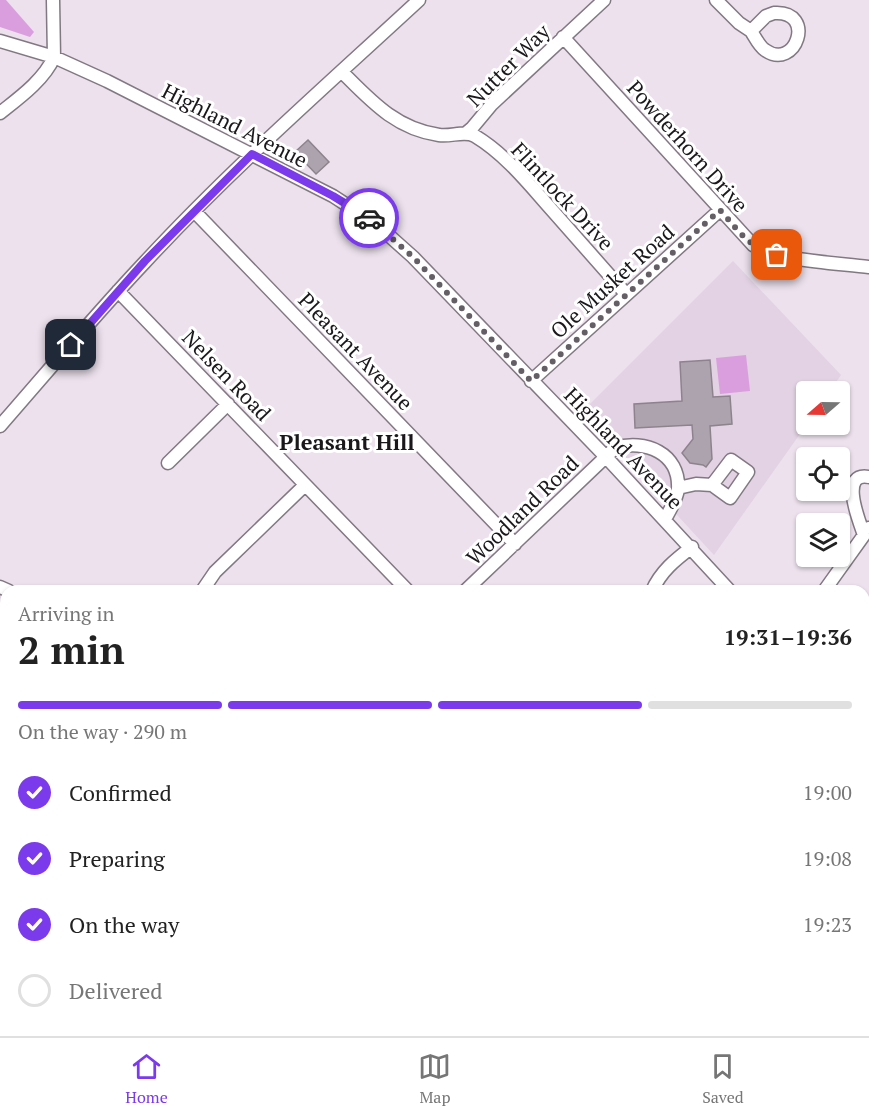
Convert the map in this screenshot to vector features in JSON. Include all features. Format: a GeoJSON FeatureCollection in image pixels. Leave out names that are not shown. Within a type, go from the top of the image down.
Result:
{"type":"FeatureCollection","features":[{"type":"Feature","properties":{"kind":"street"},"geometry":{"type":"LineString","coordinates":[[0,112],[33,85],[54,57],[53,0]]}},
{"type":"Feature","properties":{"kind":"street"},"geometry":{"type":"LineString","coordinates":[[0,426],[118,291],[194,211],[252,154],[419,0]]}},
{"type":"Feature","properties":{"kind":"street","name":"Nutter Way"},"geometry":{"type":"LineString","coordinates":[[466,133],[492,104],[604,0]]}},
{"type":"Feature","properties":{"kind":"street"},"geometry":{"type":"LineString","coordinates":[[716,0],[739,24],[751,31]]}},
{"type":"Feature","properties":{"kind":"street","name":"Powderhorn Drive"},"geometry":{"type":"LineString","coordinates":[[563,37],[753,245],[760,250],[792,257],[869,267]]}},
{"type":"Feature","properties":{"kind":"street","name":"Highland Avenue"},"geometry":{"type":"LineString","coordinates":[[0,41],[54,57],[252,154],[333,196],[384,230],[413,257],[606,457],[725,585]]}},
{"type":"Feature","properties":{"kind":"street"},"geometry":{"type":"LineString","coordinates":[[342,72],[381,110],[401,123],[440,135],[466,133]]}},
{"type":"Feature","properties":{"kind":"street","name":"Flintlock Drive"},"geometry":{"type":"LineString","coordinates":[[466,133],[474,136],[512,166],[627,294]]}},
{"type":"Feature","properties":{"kind":"street","name":"Ole Musket Road"},"geometry":{"type":"LineString","coordinates":[[531,381],[720,210]]}},
{"type":"Feature","properties":{"kind":"street","name":"Pleasant Avenue"},"geometry":{"type":"LineString","coordinates":[[194,211],[515,544]]}},
{"type":"Feature","properties":{"kind":"street","name":"Nelsen Road"},"geometry":{"type":"LineString","coordinates":[[118,291],[402,585]]}},
{"type":"Feature","properties":{"kind":"street"},"geometry":{"type":"LineString","coordinates":[[168,463],[228,404]]}},
{"type":"Feature","properties":{"kind":"street","name":"Woodland Road"},"geometry":{"type":"LineString","coordinates":[[471,585],[615,448],[627,445],[661,452],[673,465],[678,488]]}},
{"type":"Feature","properties":{"kind":"street"},"geometry":{"type":"LineString","coordinates":[[828,585],[866,532],[852,498],[852,489],[855,481],[864,476],[869,477]]}},
{"type":"Feature","properties":{"kind":"street"},"geometry":{"type":"LineString","coordinates":[[665,519],[678,488],[696,484],[712,485]]}},
{"type":"Feature","properties":{"kind":"street"},"geometry":{"type":"LineString","coordinates":[[206,585],[215,572],[305,485]]}},
{"type":"Feature","properties":{"kind":"street"},"geometry":{"type":"LineString","coordinates":[[655,585],[670,564],[692,547]]}},
{"type":"Feature","properties":{"kind":"shaded area"},"geometry":{"type":"Polygon","coordinates":[[[0,0],[6,0],[34,32],[30,37],[0,27],[0,0]]]}},
{"type":"Feature","properties":{"kind":"shaded area"},"geometry":{"type":"Polygon","coordinates":[[[733,261],[841,375],[837,381],[796,381],[796,435],[799,435],[714,555],[582,412],[733,261]]]}},
{"type":"Feature","properties":{"kind":"shaded area"},"geometry":{"type":"Polygon","coordinates":[[[746,355],[750,391],[720,394],[716,358],[746,355]]]}},
{"type":"Feature","properties":{"kind":"building"},"geometry":{"type":"Polygon","coordinates":[[[308,140],[329,162],[316,174],[295,152],[308,140]]]}},
{"type":"Feature","properties":{"kind":"building"},"geometry":{"type":"Polygon","coordinates":[[[710,360],[713,397],[730,396],[732,424],[710,426],[712,459],[706,467],[690,463],[682,453],[693,439],[692,425],[635,428],[634,404],[682,401],[680,362],[710,360]]]}},
{"type":"Feature","properties":{"kind":"way so far"},"geometry":{"type":"LineString","coordinates":[[369,218],[413,257],[531,381],[720,210],[753,245],[760,250],[777,255]]}},
{"type":"Feature","properties":{"kind":"district","name":"Pleasant Hill"},"geometry":{"type":"Point","coordinates":[347,441]}},
{"type":"Feature","properties":{"kind":"route"},"geometry":{"type":"LineString","coordinates":[[71,345],[145,261],[252,154],[333,196],[369,218]]}}]}
